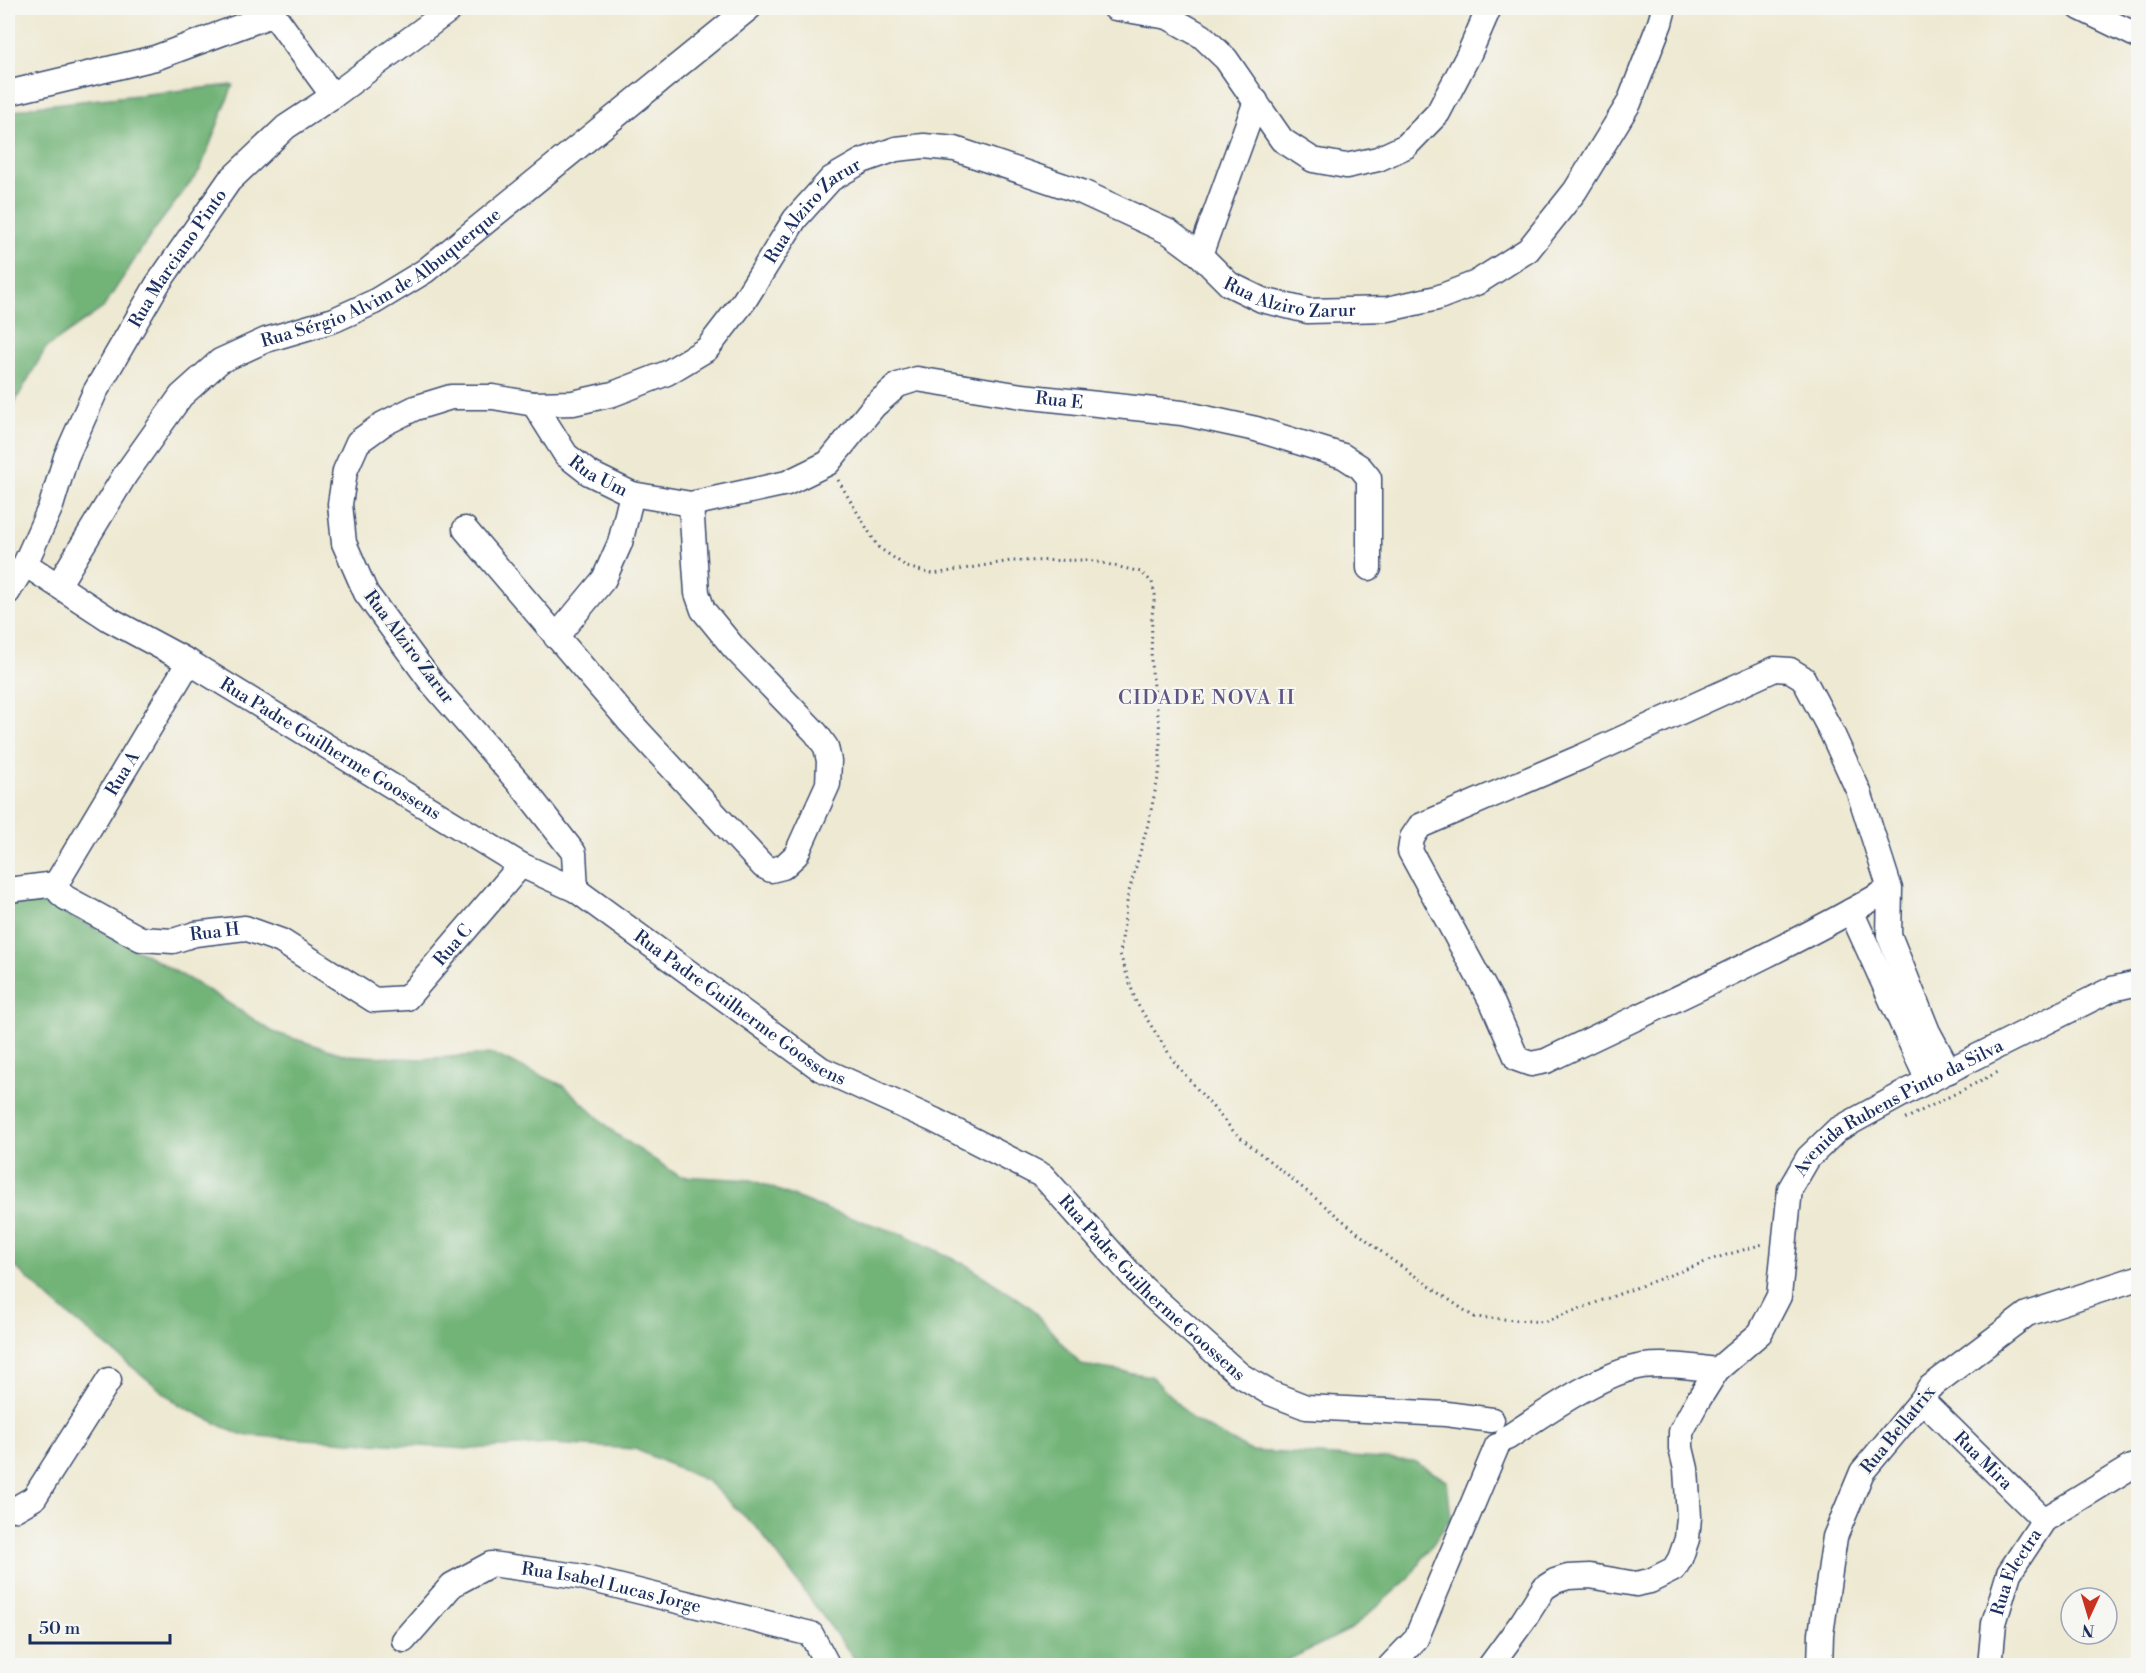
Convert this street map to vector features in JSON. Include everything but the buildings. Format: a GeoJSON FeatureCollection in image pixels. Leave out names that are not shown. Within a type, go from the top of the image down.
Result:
{"type":"FeatureCollection","features":[{"type":"Feature","properties":{"kind":"street","name":"Rua Marciano Pinto"},"geometry":{"type":"LineString","coordinates":[[8,591],[25,564],[51,506],[66,457],[95,392],[157,285],[229,181],[286,127],[333,96],[452,8]]}},
{"type":"Feature","properties":{"kind":"street","name":"Rua Sérgio Alvim de Albuquerque"},"geometry":{"type":"LineString","coordinates":[[59,584],[125,475],[181,396],[220,361],[266,340],[334,320],[374,302],[425,271],[749,8]]}},
{"type":"Feature","properties":{"kind":"street"},"geometry":{"type":"LineString","coordinates":[[1115,8],[1168,17],[1202,36],[1226,59],[1282,140],[1313,160],[1346,166],[1377,159],[1406,146],[1438,113],[1469,54],[1489,8]]}},
{"type":"Feature","properties":{"kind":"street","name":"Rua Alziro Zarur"},"geometry":{"type":"LineString","coordinates":[[576,890],[574,853],[525,790],[432,683],[366,592],[344,543],[340,504],[345,471],[358,442],[383,424],[415,408],[452,397],[493,397],[534,404],[573,403],[613,394],[667,373],[707,349],[744,302],[795,219],[831,179],[862,161],[896,149],[924,146],[955,149],[1082,192],[1170,232],[1200,255],[1229,284],[1262,300],[1308,311],[1388,309],[1437,298],[1476,283],[1528,250],[1575,191],[1629,103],[1664,8]]}},
{"type":"Feature","properties":{"kind":"street"},"geometry":{"type":"LineString","coordinates":[[2080,8],[2139,36]]}},
{"type":"Feature","properties":{"kind":"street"},"geometry":{"type":"LineString","coordinates":[[8,93],[155,58],[272,11],[333,96]]}},
{"type":"Feature","properties":{"kind":"street"},"geometry":{"type":"LineString","coordinates":[[1200,255],[1256,101]]}},
{"type":"Feature","properties":{"kind":"street","name":"Rua E"},"geometry":{"type":"LineString","coordinates":[[691,504],[787,483],[828,463],[874,406],[898,385],[917,379],[1022,396],[1182,413],[1256,429],[1343,456],[1360,467],[1369,478],[1369,568]]}},
{"type":"Feature","properties":{"kind":"street","name":"Rua Um"},"geometry":{"type":"LineString","coordinates":[[534,404],[545,425],[566,454],[589,472],[632,494],[691,504]]}},
{"type":"Feature","properties":{"kind":"street"},"geometry":{"type":"LineString","coordinates":[[555,637],[604,579],[621,543],[632,494]]}},
{"type":"Feature","properties":{"kind":"street"},"geometry":{"type":"LineString","coordinates":[[465,529],[628,720],[763,866],[771,870],[783,867],[796,855],[828,784],[829,761],[826,747],[816,733],[734,648],[703,610],[697,593],[691,504]]}},
{"type":"Feature","properties":{"kind":"street","name":"Rua Padre Guilherme Goossens"},"geometry":{"type":"LineString","coordinates":[[25,564],[59,584],[109,619],[189,662],[521,865],[576,890],[821,1069],[934,1120],[1043,1176],[1143,1288],[1240,1375],[1270,1393],[1306,1407],[1446,1414],[1493,1432]]}},
{"type":"Feature","properties":{"kind":"street","name":"Rua A"},"geometry":{"type":"LineString","coordinates":[[56,884],[189,662]]}},
{"type":"Feature","properties":{"kind":"street"},"geometry":{"type":"LineString","coordinates":[[1890,889],[1851,911],[1546,1061],[1531,1064],[1517,1059],[1488,994],[1410,851],[1412,838],[1419,826],[1579,758],[1775,669],[1790,670],[1803,678],[1859,792],[1890,889],[1889,934],[1928,1032],[1938,1076]]}},
{"type":"Feature","properties":{"kind":"street","name":"Rua C"},"geometry":{"type":"LineString","coordinates":[[374,1000],[407,999],[521,865]]}},
{"type":"Feature","properties":{"kind":"street"},"geometry":{"type":"LineString","coordinates":[[8,890],[56,884]]}},
{"type":"Feature","properties":{"kind":"street","name":"Rua H"},"geometry":{"type":"LineString","coordinates":[[56,884],[66,898],[141,939],[173,941],[195,934],[245,928],[281,941],[374,1000]]}},
{"type":"Feature","properties":{"kind":"street"},"geometry":{"type":"LineString","coordinates":[[1851,911],[1938,1076]]}},
{"type":"Feature","properties":{"kind":"street","name":"Avenida Rubens Pinto da Silva"},"geometry":{"type":"LineString","coordinates":[[1490,1665],[1523,1622],[1544,1588],[1555,1581],[1568,1576],[1590,1576],[1636,1584],[1661,1577],[1674,1569],[1687,1539],[1689,1517],[1681,1432],[1717,1370],[1760,1333],[1779,1296],[1790,1189],[1808,1158],[1837,1130],[1938,1076],[2112,989],[2139,983]]}},
{"type":"Feature","properties":{"kind":"street","name":"Rua Bellatrix"},"geometry":{"type":"LineString","coordinates":[[1820,1665],[1821,1634],[1835,1537],[1862,1472],[1922,1400],[1929,1388],[2027,1314],[2139,1278]]}},
{"type":"Feature","properties":{"kind":"street"},"geometry":{"type":"LineString","coordinates":[[1390,1665],[1416,1639],[1484,1476],[1493,1432],[1556,1406],[1608,1378],[1641,1366],[1675,1365],[1717,1370]]}},
{"type":"Feature","properties":{"kind":"street"},"geometry":{"type":"LineString","coordinates":[[8,1507],[15,1509],[34,1498],[109,1380]]}},
{"type":"Feature","properties":{"kind":"street","name":"Rua Mira"},"geometry":{"type":"LineString","coordinates":[[1922,1400],[2044,1520]]}},
{"type":"Feature","properties":{"kind":"street","name":"Rua Electra"},"geometry":{"type":"LineString","coordinates":[[1990,1665],[1994,1623],[2009,1573],[2044,1520],[2131,1467],[2139,1465]]}},
{"type":"Feature","properties":{"kind":"street","name":"Rua Isabel Lucas Jorge"},"geometry":{"type":"LineString","coordinates":[[404,1640],[452,1585],[491,1564],[577,1576],[811,1634],[826,1662],[823,1665]]}},
{"type":"Feature","properties":{"kind":"path"},"geometry":{"type":"LineString","coordinates":[[828,463],[878,547],[907,567],[933,574],[1011,561],[1089,560],[1141,572],[1152,582],[1155,595],[1152,615],[1151,664],[1160,731],[1160,769],[1148,824],[1128,895],[1120,954],[1136,1002],[1175,1063],[1236,1132],[1389,1258],[1474,1317],[1544,1322],[1716,1258],[1785,1238]]}},
{"type":"Feature","properties":{"kind":"path"},"geometry":{"type":"LineString","coordinates":[[1897,1123],[2000,1071]]}},
{"type":"Feature","properties":{"kind":"green space"},"geometry":{"type":"Polygon","coordinates":[[[233,85],[200,170],[152,233],[103,308],[46,348],[8,414],[8,113],[35,106],[233,85]]]}},
{"type":"Feature","properties":{"kind":"green space"},"geometry":{"type":"Polygon","coordinates":[[[8,888],[15,888],[140,951],[211,992],[273,1032],[346,1055],[419,1059],[493,1054],[564,1086],[617,1135],[679,1176],[752,1180],[833,1212],[905,1235],[968,1266],[1030,1307],[1081,1365],[1151,1376],[1193,1420],[1251,1451],[1414,1461],[1447,1481],[1451,1518],[1409,1578],[1351,1629],[1284,1662],[1268,1666],[859,1665],[759,1530],[707,1481],[635,1449],[552,1444],[469,1449],[240,1435],[178,1404],[55,1304],[8,1260],[8,888]]]}},
{"type":"Feature","properties":{"kind":"district","name":"CIDADE NOVA II"},"geometry":{"type":"Point","coordinates":[1207,698]}}]}
